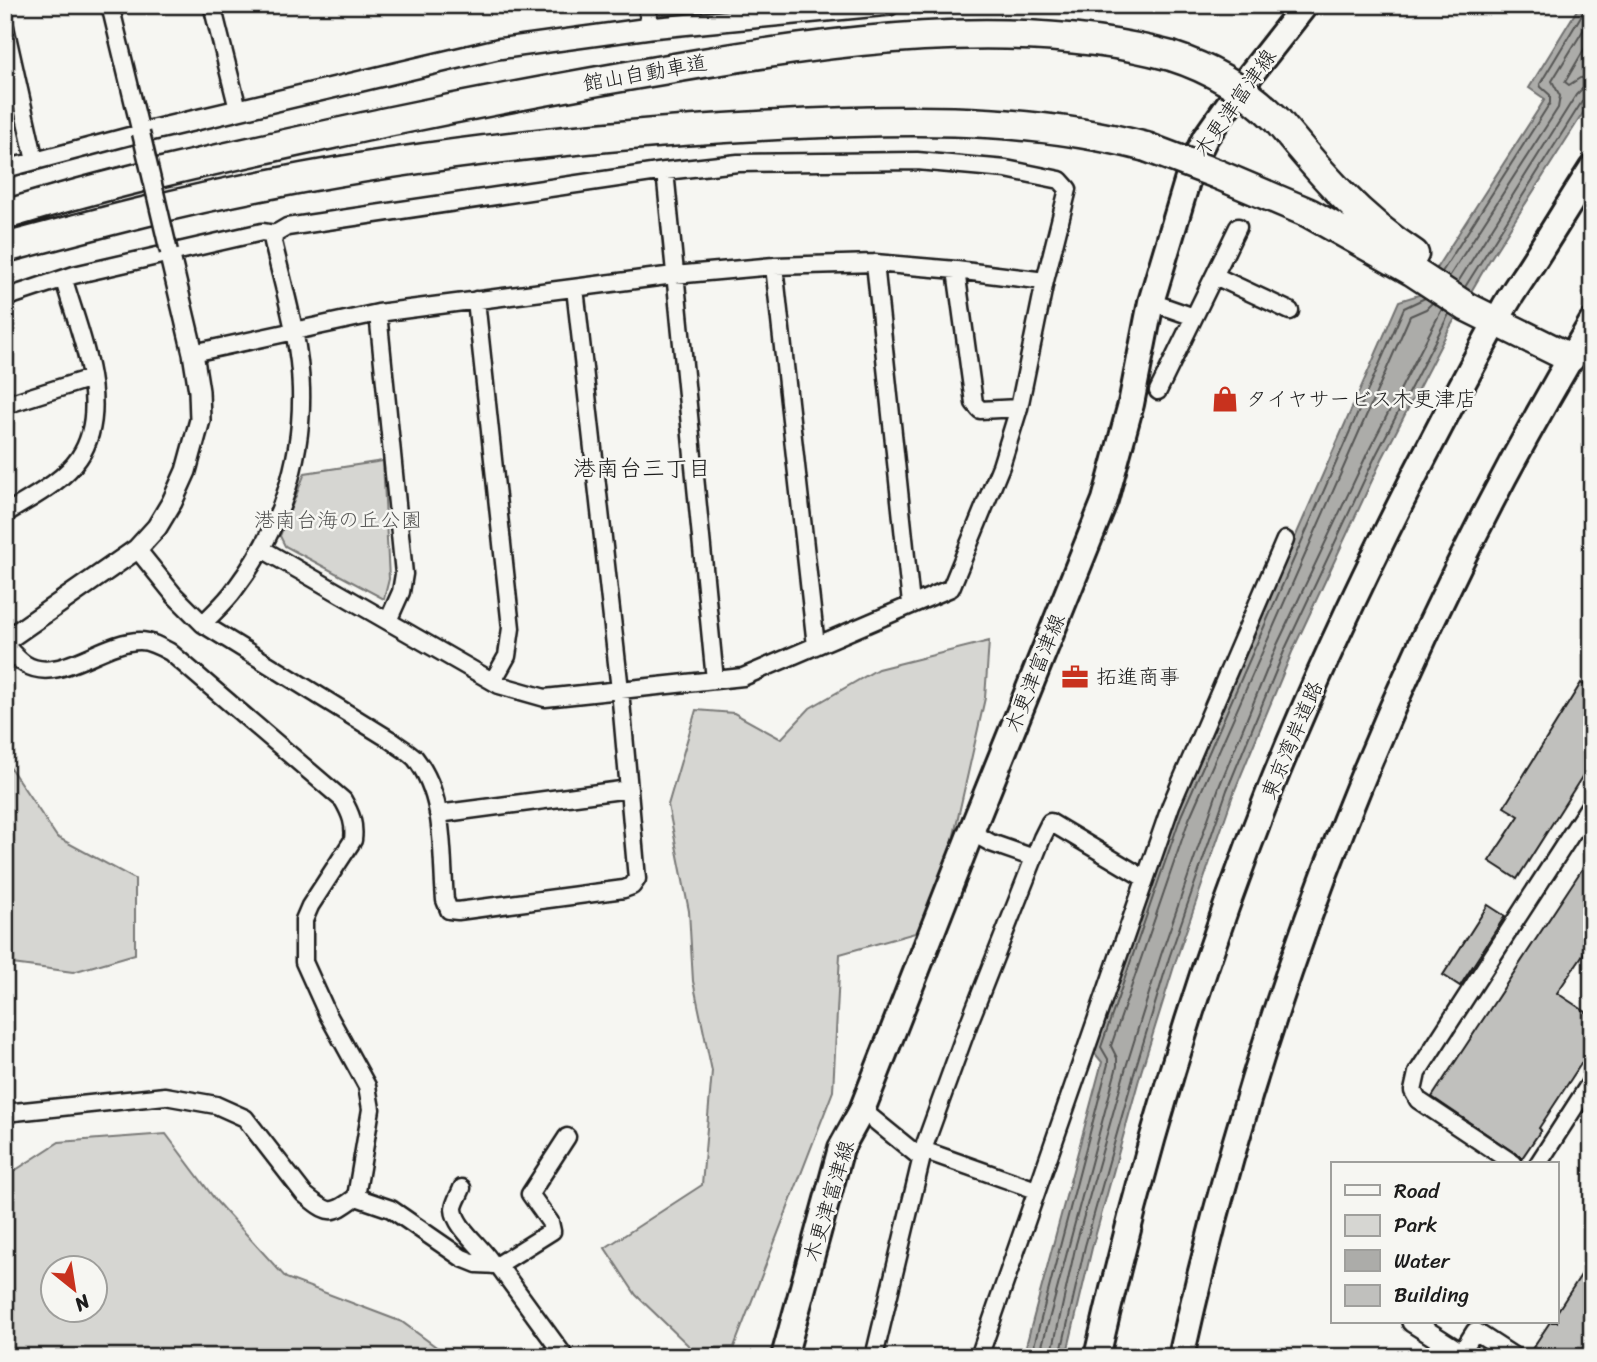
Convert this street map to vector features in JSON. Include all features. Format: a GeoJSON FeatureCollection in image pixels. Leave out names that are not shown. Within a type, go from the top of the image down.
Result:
{"type":"FeatureCollection","features":[{"type":"Feature","properties":{"kind":"highway","name":"館山自動車道"},"geometry":{"type":"LineString","coordinates":[[5,215],[183,167],[435,112],[515,95],[728,59],[863,41],[950,36],[1076,39],[1171,56],[1208,69],[1251,96],[1277,120],[1350,204],[1416,264]]}},
{"type":"Feature","properties":{"kind":"highway"},"geometry":{"type":"LineString","coordinates":[[5,248],[174,205],[275,183],[408,160],[589,139],[712,129],[901,121],[996,124],[1066,130],[1146,147],[1217,174],[1309,213],[1416,264],[1499,316],[1537,331],[1570,358]]}},
{"type":"Feature","properties":{"kind":"main road","name":"木更津富津線"},"geometry":{"type":"LineString","coordinates":[[784,1357],[841,1148],[862,1110],[1105,500],[1131,404],[1152,302],[1192,165],[1205,138],[1243,84],[1305,5]]}},
{"type":"Feature","properties":{"kind":"main road","name":"東京湾岸道路"},"geometry":{"type":"LineString","coordinates":[[1097,1357],[1117,1271],[1168,1084],[1220,925],[1272,786],[1330,650],[1391,521],[1499,316],[1592,168]]}},
{"type":"Feature","properties":{"kind":"main road"},"geometry":{"type":"LineString","coordinates":[[1181,1357],[1215,1214],[1238,1133],[1282,995],[1349,812],[1431,625],[1504,479],[1592,321]]}},
{"type":"Feature","properties":{"kind":"street"},"geometry":{"type":"LineString","coordinates":[[5,1113],[166,1096],[216,1105],[245,1118],[288,1176],[314,1203],[332,1212],[338,1211],[356,1197],[371,1109],[367,1086],[327,1013],[304,962],[304,920],[353,840],[351,813],[343,800],[170,652],[156,645],[142,640],[121,643],[52,671],[25,664],[5,643],[137,549],[157,527],[186,471],[200,421],[193,353],[110,5]]}},
{"type":"Feature","properties":{"kind":"street"},"geometry":{"type":"LineString","coordinates":[[212,5],[238,109]]}},
{"type":"Feature","properties":{"kind":"street"},"geometry":{"type":"LineString","coordinates":[[647,5],[650,27]]}},
{"type":"Feature","properties":{"kind":"street"},"geometry":{"type":"LineString","coordinates":[[5,169],[463,55],[650,27],[889,5]]}},
{"type":"Feature","properties":{"kind":"street"},"geometry":{"type":"LineString","coordinates":[[5,27],[8,56],[35,161]]}},
{"type":"Feature","properties":{"kind":"street"},"geometry":{"type":"LineString","coordinates":[[5,298],[74,275],[262,232],[275,234],[288,227],[665,171],[752,163],[917,161],[1006,169],[1060,180],[1068,189],[1045,281],[1019,408],[1001,466],[951,588],[743,677],[545,698],[493,681],[262,549]]}},
{"type":"Feature","properties":{"kind":"street"},"geometry":{"type":"LineString","coordinates":[[665,171],[715,680]]}},
{"type":"Feature","properties":{"kind":"street"},"geometry":{"type":"LineString","coordinates":[[1158,391],[1238,227]]}},
{"type":"Feature","properties":{"kind":"street"},"geometry":{"type":"LineString","coordinates":[[203,624],[235,590],[262,549],[281,510],[292,472],[300,428],[301,387],[293,330],[272,242],[275,234]]}},
{"type":"Feature","properties":{"kind":"street"},"geometry":{"type":"LineString","coordinates":[[193,353],[378,313],[674,275],[774,266],[875,263],[1045,281]]}},
{"type":"Feature","properties":{"kind":"street"},"geometry":{"type":"LineString","coordinates":[[875,263],[911,604]]}},
{"type":"Feature","properties":{"kind":"street"},"geometry":{"type":"LineString","coordinates":[[774,266],[816,646]]}},
{"type":"Feature","properties":{"kind":"street"},"geometry":{"type":"LineString","coordinates":[[956,270],[974,403],[980,410],[1019,408]]}},
{"type":"Feature","properties":{"kind":"street"},"geometry":{"type":"LineString","coordinates":[[1215,276],[1290,311]]}},
{"type":"Feature","properties":{"kind":"street"},"geometry":{"type":"LineString","coordinates":[[5,514],[61,477],[79,458],[92,430],[95,401],[91,378],[64,280]]}},
{"type":"Feature","properties":{"kind":"street"},"geometry":{"type":"LineString","coordinates":[[137,549],[174,595],[203,624],[389,738],[414,757],[429,781],[436,799],[445,900],[449,910],[513,904],[632,886],[637,879],[620,690],[575,288]]}},
{"type":"Feature","properties":{"kind":"street"},"geometry":{"type":"LineString","coordinates":[[476,300],[511,628],[506,656],[493,681]]}},
{"type":"Feature","properties":{"kind":"street"},"geometry":{"type":"LineString","coordinates":[[1152,302],[1194,317]]}},
{"type":"Feature","properties":{"kind":"street"},"geometry":{"type":"LineString","coordinates":[[378,313],[404,574],[401,592],[388,621]]}},
{"type":"Feature","properties":{"kind":"street"},"geometry":{"type":"LineString","coordinates":[[5,405],[91,378]]}},
{"type":"Feature","properties":{"kind":"street"},"geometry":{"type":"LineString","coordinates":[[979,1357],[1171,805],[1285,540]]}},
{"type":"Feature","properties":{"kind":"street"},"geometry":{"type":"LineString","coordinates":[[438,814],[629,789]]}},
{"type":"Feature","properties":{"kind":"street"},"geometry":{"type":"LineString","coordinates":[[1511,1162],[1418,1100],[1413,1091],[1417,1073],[1592,802]]}},
{"type":"Feature","properties":{"kind":"street"},"geometry":{"type":"LineString","coordinates":[[874,1357],[922,1154],[969,1023],[1050,822],[1144,878]]}},
{"type":"Feature","properties":{"kind":"street"},"geometry":{"type":"LineString","coordinates":[[971,832],[991,844],[1034,858]]}},
{"type":"Feature","properties":{"kind":"street"},"geometry":{"type":"LineString","coordinates":[[1539,1162],[1592,1080]]}},
{"type":"Feature","properties":{"kind":"street"},"geometry":{"type":"LineString","coordinates":[[862,1110],[922,1154],[1036,1190]]}},
{"type":"Feature","properties":{"kind":"street"},"geometry":{"type":"LineString","coordinates":[[356,1197],[391,1209],[462,1258],[477,1264],[496,1265],[552,1231],[550,1222],[530,1194],[567,1137]]}},
{"type":"Feature","properties":{"kind":"street"},"geometry":{"type":"LineString","coordinates":[[462,1188],[454,1208],[458,1221],[496,1265],[565,1357]]}},
{"type":"Feature","properties":{"kind":"street"},"geometry":{"type":"LineString","coordinates":[[1415,1324],[1464,1355],[1475,1331],[1516,1357]]}},
{"type":"Feature","properties":{"kind":"green space","name":"港南台海の丘公園"},"geometry":{"type":"Polygon","coordinates":[[[383,461],[389,579],[384,599],[285,546],[280,536],[305,473],[383,461]]]}},
{"type":"Feature","properties":{"kind":"green space"},"geometry":{"type":"Polygon","coordinates":[[[989,641],[985,698],[933,928],[840,954],[833,1091],[734,1347],[692,1349],[636,1295],[605,1248],[702,1185],[712,1071],[693,981],[689,911],[668,805],[696,710],[734,713],[781,739],[810,708],[878,669],[989,641]]]}},
{"type":"Feature","properties":{"kind":"green space"},"geometry":{"type":"Polygon","coordinates":[[[5,760],[57,837],[135,879],[135,954],[73,972],[5,963],[5,760]]]}},
{"type":"Feature","properties":{"kind":"green space"},"geometry":{"type":"Polygon","coordinates":[[[166,1134],[217,1202],[286,1278],[402,1322],[450,1357],[5,1357],[5,1177],[59,1142],[166,1134]]]}},
{"type":"Feature","properties":{"kind":"water"},"geometry":{"type":"Polygon","coordinates":[[[1580,5],[1592,5],[1592,99],[1449,329],[1382,459],[1292,652],[1234,792],[1176,960],[1141,1072],[1092,1248],[1066,1357],[1023,1357],[1102,1062],[1092,1050],[1174,813],[1399,301],[1419,295],[1545,99],[1529,88],[1580,5]]]}},
{"type":"Feature","properties":{"kind":"building"},"geometry":{"type":"Polygon","coordinates":[[[1581,683],[1592,690],[1592,761],[1517,879],[1489,861],[1519,816],[1504,807],[1581,683]]]}},
{"type":"Feature","properties":{"kind":"building"},"geometry":{"type":"Polygon","coordinates":[[[1592,854],[1592,941],[1557,993],[1592,1016],[1592,1047],[1522,1158],[1432,1097],[1592,854]]]}},
{"type":"Feature","properties":{"kind":"building"},"geometry":{"type":"Polygon","coordinates":[[[1488,905],[1505,916],[1460,986],[1443,975],[1488,905]]]}},
{"type":"Feature","properties":{"kind":"building"},"geometry":{"type":"Polygon","coordinates":[[[1592,1258],[1592,1357],[1537,1357],[1530,1352],[1549,1324],[1558,1324],[1558,1310],[1592,1258]]]}},
{"type":"Feature","properties":{"kind":"place","name":"タイヤサービス木更津店"},"geometry":{"type":"Point","coordinates":[1225,399]}},
{"type":"Feature","properties":{"kind":"place","name":"拓進商事"},"geometry":{"type":"Point","coordinates":[1075,677]}},
{"type":"Feature","properties":{"kind":"district","name":"港南台三丁目"},"geometry":{"type":"Point","coordinates":[642,468]}}]}
